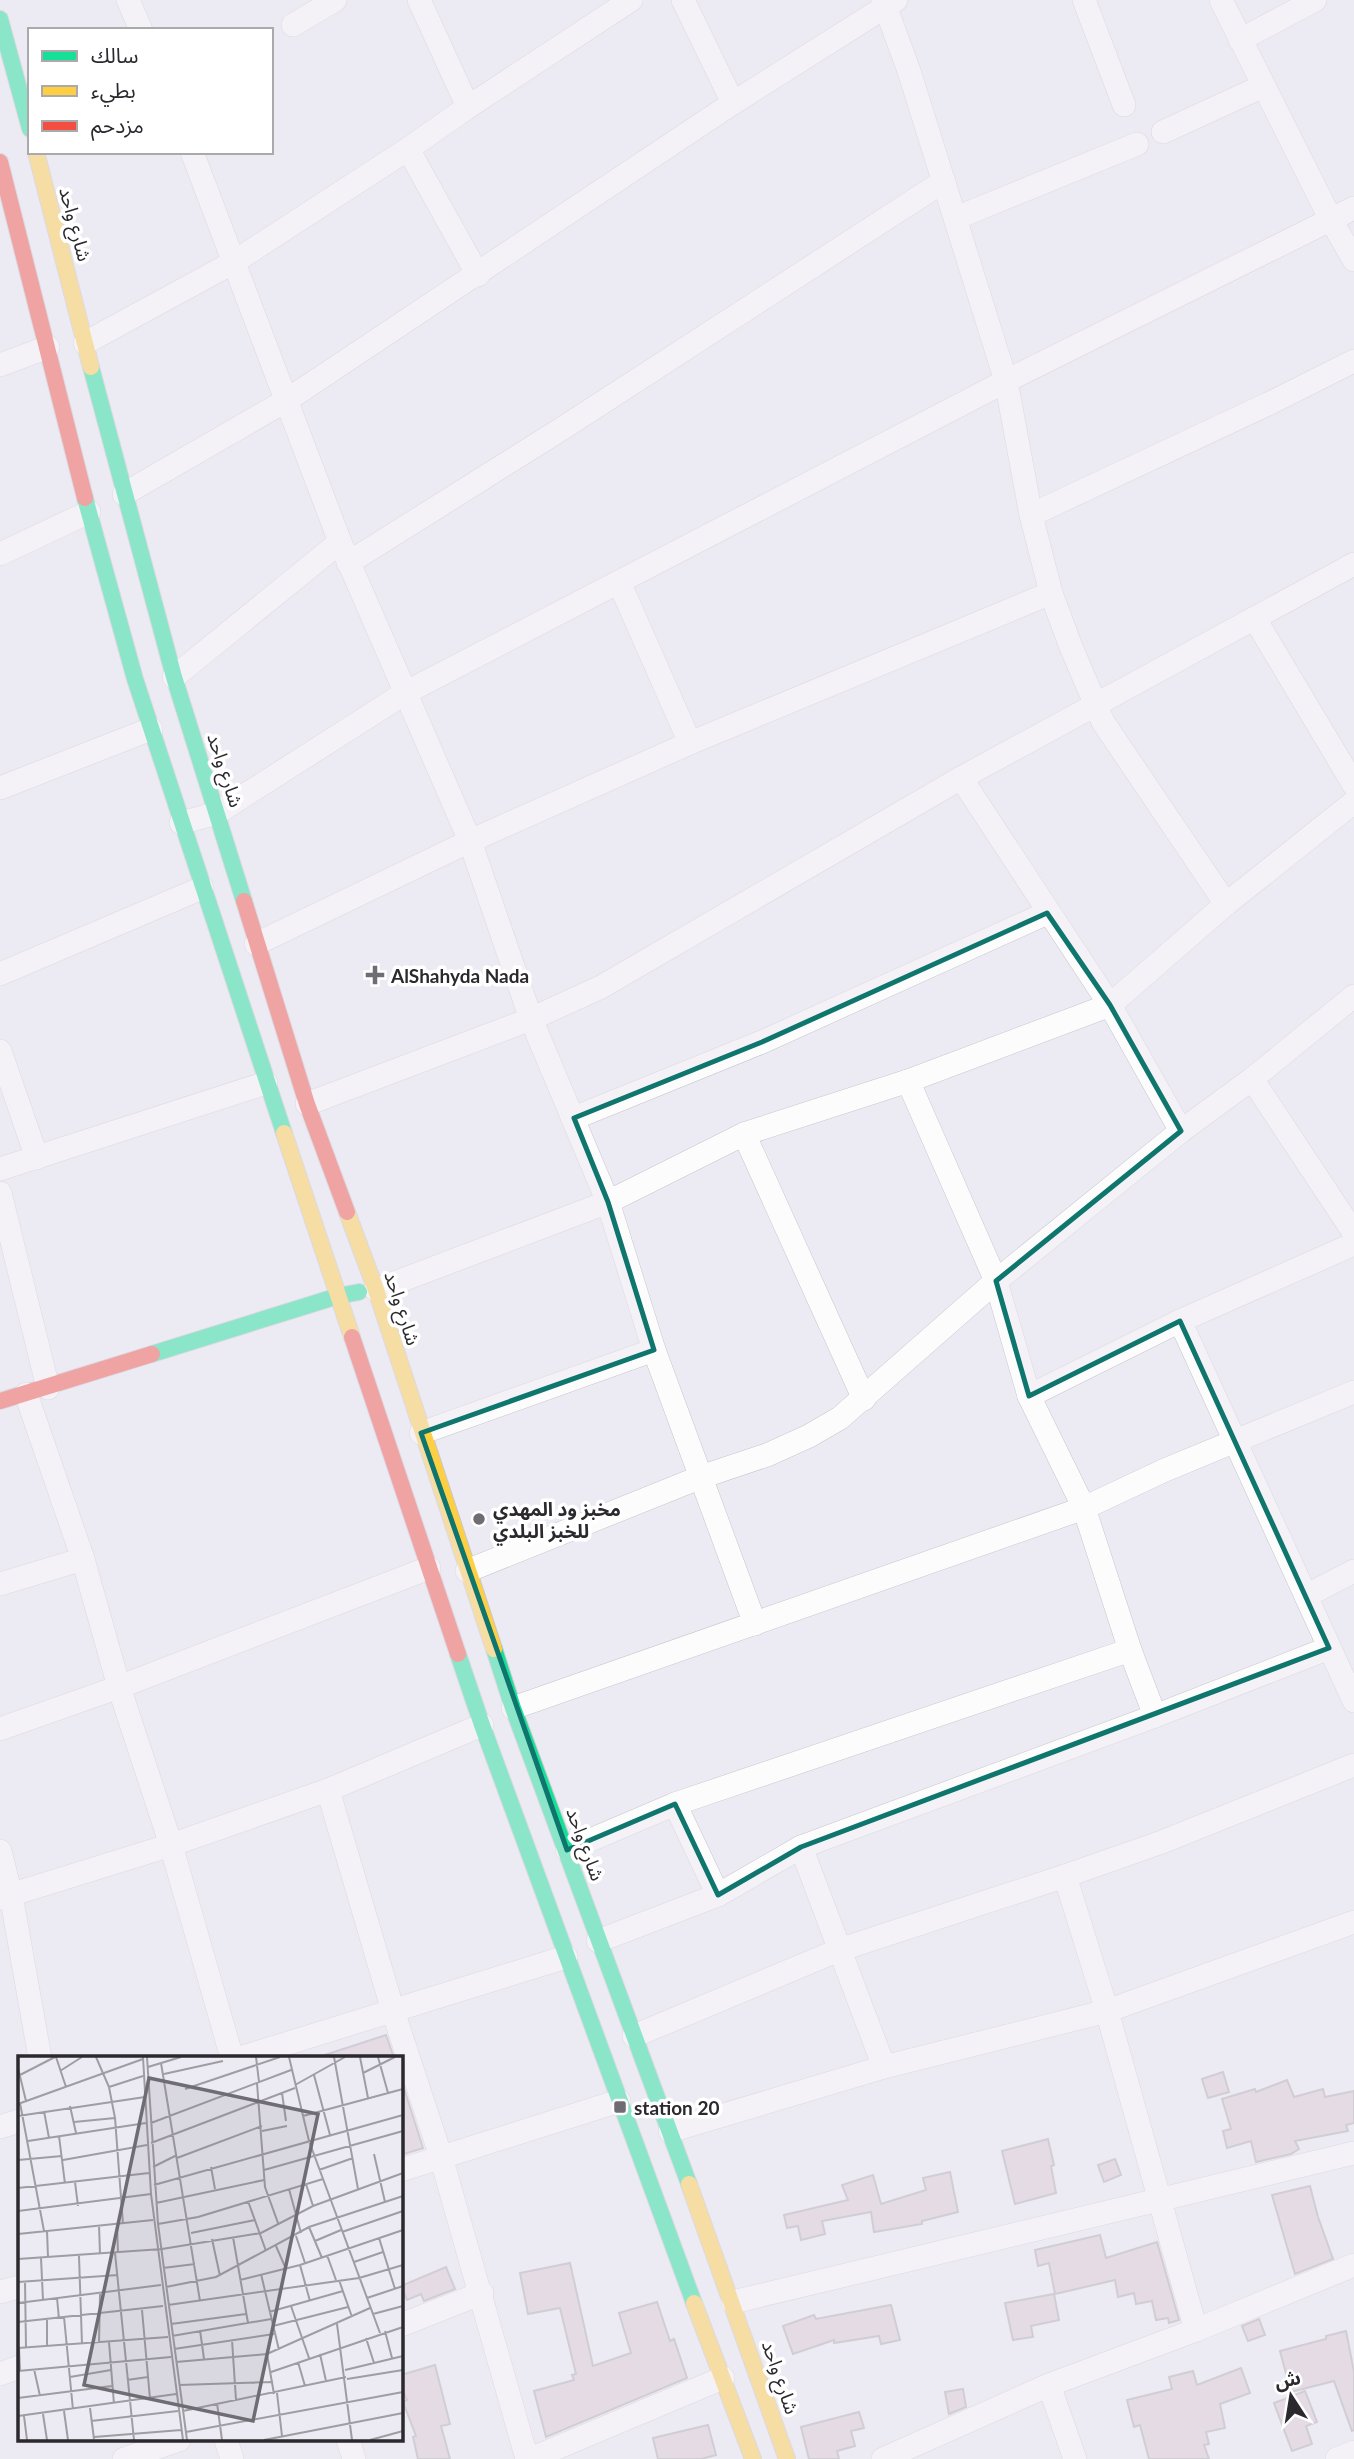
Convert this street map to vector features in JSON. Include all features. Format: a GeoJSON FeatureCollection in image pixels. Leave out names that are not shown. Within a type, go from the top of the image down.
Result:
{"type":"FeatureCollection","features":[{"type":"Feature","properties":{"kind":"street"},"geometry":{"type":"LineString","coordinates":[[128,0],[140,28]]}},
{"type":"Feature","properties":{"kind":"street"},"geometry":{"type":"LineString","coordinates":[[293,25],[335,0]]}},
{"type":"Feature","properties":{"kind":"street"},"geometry":{"type":"LineString","coordinates":[[419,0],[468,107]]}},
{"type":"Feature","properties":{"kind":"street"},"geometry":{"type":"LineString","coordinates":[[85,343],[234,261],[631,0]]}},
{"type":"Feature","properties":{"kind":"street"},"geometry":{"type":"LineString","coordinates":[[683,0],[733,103]]}},
{"type":"Feature","properties":{"kind":"street"},"geometry":{"type":"LineString","coordinates":[[1084,0],[1124,106]]}},
{"type":"Feature","properties":{"kind":"street"},"geometry":{"type":"LineString","coordinates":[[1221,0],[1331,220],[1354,260]]}},
{"type":"Feature","properties":{"kind":"street"},"geometry":{"type":"LineString","coordinates":[[1240,40],[1315,0]]}},
{"type":"Feature","properties":{"kind":"street"},"geometry":{"type":"LineString","coordinates":[[124,494],[287,400],[888,2],[1006,381],[1031,515],[1051,593],[1094,706],[1103,722],[1226,904]]}},
{"type":"Feature","properties":{"kind":"street"},"geometry":{"type":"LineString","coordinates":[[0,19],[5,58],[28,123]]}},
{"type":"Feature","properties":{"kind":"street"},"geometry":{"type":"LineString","coordinates":[[1163,132],[1263,86]]}},
{"type":"Feature","properties":{"kind":"street"},"geometry":{"type":"LineString","coordinates":[[956,218],[1137,144]]}},
{"type":"Feature","properties":{"kind":"street"},"geometry":{"type":"LineString","coordinates":[[408,149],[478,275]]}},
{"type":"Feature","properties":{"kind":"street","name":"شارع واحد"},"geometry":{"type":"LineString","coordinates":[[37,154],[174,677],[307,1104],[376,1290],[513,1708],[733,2302],[787,2459]]}},
{"type":"Feature","properties":{"kind":"street"},"geometry":{"type":"LineString","coordinates":[[193,154],[344,553],[470,841],[531,1019],[608,1202],[654,1350],[755,1624]]}},
{"type":"Feature","properties":{"kind":"street"},"geometry":{"type":"LineString","coordinates":[[0,162],[89,512],[151,729],[202,888],[482,1725],[753,2459]]}},
{"type":"Feature","properties":{"kind":"street"},"geometry":{"type":"LineString","coordinates":[[174,677],[344,553],[563,428],[944,181]]}},
{"type":"Feature","properties":{"kind":"street"},"geometry":{"type":"LineString","coordinates":[[181,823],[217,813],[405,693],[1006,381],[1354,208]]}},
{"type":"Feature","properties":{"kind":"street"},"geometry":{"type":"LineString","coordinates":[[0,365],[48,347]]}},
{"type":"Feature","properties":{"kind":"street"},"geometry":{"type":"LineString","coordinates":[[1031,515],[1354,361]]}},
{"type":"Feature","properties":{"kind":"street"},"geometry":{"type":"LineString","coordinates":[[0,554],[89,512]]}},
{"type":"Feature","properties":{"kind":"street"},"geometry":{"type":"LineString","coordinates":[[307,1104],[531,1019],[601,987],[961,778],[1354,564]]}},
{"type":"Feature","properties":{"kind":"street"},"geometry":{"type":"LineString","coordinates":[[619,582],[690,743]]}},
{"type":"Feature","properties":{"kind":"street"},"geometry":{"type":"LineString","coordinates":[[256,944],[470,841],[690,743],[1051,593]]}},
{"type":"Feature","properties":{"kind":"street"},"geometry":{"type":"LineString","coordinates":[[1255,619],[1354,785]]}},
{"type":"Feature","properties":{"kind":"street"},"geometry":{"type":"LineString","coordinates":[[0,788],[151,729]]}},
{"type":"Feature","properties":{"kind":"street"},"geometry":{"type":"LineString","coordinates":[[961,778],[1110,1005],[1181,1131]]}},
{"type":"Feature","properties":{"kind":"street"},"geometry":{"type":"LineString","coordinates":[[0,1401],[338,1296],[376,1290],[608,1202],[744,1134],[908,1081],[1110,1005],[1226,904],[1354,802]]}},
{"type":"Feature","properties":{"kind":"street"},"geometry":{"type":"LineString","coordinates":[[0,974],[202,888]]}},
{"type":"Feature","properties":{"kind":"street"},"geometry":{"type":"LineString","coordinates":[[574,1118],[762,1042],[1047,912]]}},
{"type":"Feature","properties":{"kind":"street"},"geometry":{"type":"LineString","coordinates":[[467,1571],[701,1477],[767,1455],[840,1418],[996,1282],[1181,1131],[1252,1079],[1354,996]]}},
{"type":"Feature","properties":{"kind":"street"},"geometry":{"type":"LineString","coordinates":[[0,1051],[37,1158]]}},
{"type":"Feature","properties":{"kind":"street"},"geometry":{"type":"LineString","coordinates":[[1252,1079],[1354,1233]]}},
{"type":"Feature","properties":{"kind":"street"},"geometry":{"type":"LineString","coordinates":[[908,1081],[996,1282],[1029,1396],[1084,1508],[1130,1650],[1155,1716]]}},
{"type":"Feature","properties":{"kind":"street"},"geometry":{"type":"LineString","coordinates":[[0,1169],[266,1083]]}},
{"type":"Feature","properties":{"kind":"street"},"geometry":{"type":"LineString","coordinates":[[744,1134],[864,1399]]}},
{"type":"Feature","properties":{"kind":"street"},"geometry":{"type":"LineString","coordinates":[[0,1193],[48,1388]]}},
{"type":"Feature","properties":{"kind":"street"},"geometry":{"type":"LineString","coordinates":[[1029,1396],[1180,1321],[1354,1244]]}},
{"type":"Feature","properties":{"kind":"street"},"geometry":{"type":"LineString","coordinates":[[1180,1321],[1354,1701]]}},
{"type":"Feature","properties":{"kind":"street"},"geometry":{"type":"LineString","coordinates":[[421,1433],[654,1350]]}},
{"type":"Feature","properties":{"kind":"street"},"geometry":{"type":"LineString","coordinates":[[513,1708],[1084,1508],[1165,1470],[1354,1392]]}},
{"type":"Feature","properties":{"kind":"street"},"geometry":{"type":"LineString","coordinates":[[26,1394],[83,1559],[119,1687],[172,1845],[231,2056]]}},
{"type":"Feature","properties":{"kind":"street"},"geometry":{"type":"LineString","coordinates":[[0,1584],[83,1559]]}},
{"type":"Feature","properties":{"kind":"street"},"geometry":{"type":"LineString","coordinates":[[0,1729],[119,1687],[429,1568]]}},
{"type":"Feature","properties":{"kind":"street"},"geometry":{"type":"LineString","coordinates":[[1306,1596],[1354,1571]]}},
{"type":"Feature","properties":{"kind":"street"},"geometry":{"type":"LineString","coordinates":[[598,1941],[718,1895],[801,1847],[1155,1716],[1329,1647]]}},
{"type":"Feature","properties":{"kind":"street"},"geometry":{"type":"LineString","coordinates":[[567,1850],[675,1804],[1130,1650]]}},
{"type":"Feature","properties":{"kind":"street"},"geometry":{"type":"LineString","coordinates":[[5,1897],[172,1845],[328,1790],[482,1725]]}},
{"type":"Feature","properties":{"kind":"street"},"geometry":{"type":"LineString","coordinates":[[634,2036],[839,1950],[1162,1842],[1354,1765]]}},
{"type":"Feature","properties":{"kind":"street"},"geometry":{"type":"LineString","coordinates":[[328,1790],[393,2011],[482,2293],[528,2459],[723,2378]]}},
{"type":"Feature","properties":{"kind":"street"},"geometry":{"type":"LineString","coordinates":[[675,1804],[718,1895]]}},
{"type":"Feature","properties":{"kind":"street"},"geometry":{"type":"LineString","coordinates":[[801,1847],[884,2067]]}},
{"type":"Feature","properties":{"kind":"street"},"geometry":{"type":"LineString","coordinates":[[0,1851],[5,1897],[40,2056]]}},
{"type":"Feature","properties":{"kind":"street"},"geometry":{"type":"LineString","coordinates":[[1066,1876],[1107,2011],[1196,2330]]}},
{"type":"Feature","properties":{"kind":"street"},"geometry":{"type":"LineString","coordinates":[[670,2131],[884,2067],[1107,2011],[1354,1922]]}},
{"type":"Feature","properties":{"kind":"street"},"geometry":{"type":"LineString","coordinates":[[247,2056],[566,1957]]}},
{"type":"Feature","properties":{"kind":"street"},"geometry":{"type":"LineString","coordinates":[[402,2170],[619,2101]]}},
{"type":"Feature","properties":{"kind":"street"},"geometry":{"type":"LineString","coordinates":[[0,2127],[18,2121]]}},
{"type":"Feature","properties":{"kind":"street"},"geometry":{"type":"LineString","coordinates":[[733,2302],[1354,2153]]}},
{"type":"Feature","properties":{"kind":"street"},"geometry":{"type":"LineString","coordinates":[[883,2459],[1049,2385],[1196,2330],[1354,2265]]}},
{"type":"Feature","properties":{"kind":"street"},"geometry":{"type":"LineString","coordinates":[[0,2292],[18,2287]]}},
{"type":"Feature","properties":{"kind":"street"},"geometry":{"type":"LineString","coordinates":[[402,2325],[482,2293]]}},
{"type":"Feature","properties":{"kind":"street"},"geometry":{"type":"LineString","coordinates":[[0,2374],[18,2367]]}},
{"type":"Feature","properties":{"kind":"street"},"geometry":{"type":"LineString","coordinates":[[1049,2385],[1074,2459]]}},
{"type":"Feature","properties":{"kind":"street"},"geometry":{"type":"LineString","coordinates":[[124,2459],[173,2442]]}},
{"type":"Feature","properties":{"kind":"street"},"geometry":{"type":"LineString","coordinates":[[227,2442],[232,2459]]}},
{"type":"Feature","properties":{"kind":"street"},"geometry":{"type":"LineString","coordinates":[[349,2442],[354,2459]]}},
{"type":"Feature","properties":{"kind":"street"},"geometry":{"type":"LineString","coordinates":[[1337,2459],[1354,2452]]}},
{"type":"Feature","properties":{"kind":"highlighted area"},"geometry":{"type":"Polygon","coordinates":[[[1047,913],[1110,1005],[1181,1131],[996,1281],[1029,1396],[1180,1321],[1329,1648],[801,1847],[718,1895],[675,1804],[567,1850],[421,1433],[654,1350],[608,1202],[574,1118],[762,1042],[1047,913]]]}},
{"type":"Feature","properties":{"kind":"building"},"geometry":{"type":"Polygon","coordinates":[[[386,2035],[393,2056],[325,2056],[386,2035]]]}},
{"type":"Feature","properties":{"kind":"building"},"geometry":{"type":"Polygon","coordinates":[[[1223,2072],[1229,2092],[1208,2098],[1202,2079],[1223,2072]]]}},
{"type":"Feature","properties":{"kind":"building"},"geometry":{"type":"Polygon","coordinates":[[[1287,2080],[1294,2097],[1323,2089],[1325,2097],[1354,2091],[1354,2123],[1346,2125],[1348,2131],[1295,2141],[1299,2149],[1291,2154],[1256,2162],[1251,2141],[1227,2148],[1223,2131],[1231,2129],[1222,2099],[1255,2089],[1256,2092],[1287,2080]]]}},
{"type":"Feature","properties":{"kind":"building"},"geometry":{"type":"Polygon","coordinates":[[[402,2082],[423,2148],[402,2155],[402,2082]]]}},
{"type":"Feature","properties":{"kind":"building"},"geometry":{"type":"Polygon","coordinates":[[[1048,2139],[1054,2165],[1051,2166],[1056,2193],[1015,2204],[1002,2151],[1048,2139]]]}},
{"type":"Feature","properties":{"kind":"building"},"geometry":{"type":"Polygon","coordinates":[[[1115,2159],[1121,2175],[1104,2182],[1098,2165],[1115,2159]]]}},
{"type":"Feature","properties":{"kind":"building"},"geometry":{"type":"Polygon","coordinates":[[[950,2172],[958,2212],[922,2221],[922,2224],[874,2232],[871,2212],[822,2221],[825,2234],[801,2240],[798,2226],[787,2228],[784,2215],[848,2200],[842,2185],[873,2175],[881,2204],[926,2190],[923,2178],[950,2172]]]}},
{"type":"Feature","properties":{"kind":"building"},"geometry":{"type":"Polygon","coordinates":[[[1310,2186],[1333,2259],[1295,2274],[1272,2195],[1310,2186]]]}},
{"type":"Feature","properties":{"kind":"building"},"geometry":{"type":"Polygon","coordinates":[[[1100,2235],[1106,2258],[1157,2242],[1179,2320],[1169,2323],[1168,2318],[1156,2320],[1152,2301],[1136,2304],[1134,2293],[1118,2297],[1115,2280],[1055,2294],[1049,2263],[1038,2266],[1035,2250],[1100,2235]]]}},
{"type":"Feature","properties":{"kind":"building"},"geometry":{"type":"Polygon","coordinates":[[[570,2263],[593,2366],[631,2353],[619,2313],[657,2302],[670,2341],[674,2339],[687,2378],[546,2437],[534,2391],[574,2380],[572,2375],[576,2374],[560,2308],[528,2314],[520,2273],[570,2263]]]}},
{"type":"Feature","properties":{"kind":"building"},"geometry":{"type":"Polygon","coordinates":[[[446,2267],[455,2289],[424,2301],[421,2294],[407,2300],[402,2286],[446,2267]]]}},
{"type":"Feature","properties":{"kind":"building"},"geometry":{"type":"Polygon","coordinates":[[[1054,2294],[1059,2320],[1031,2326],[1033,2337],[1013,2340],[1005,2303],[1054,2294]]]}},
{"type":"Feature","properties":{"kind":"building"},"geometry":{"type":"Polygon","coordinates":[[[891,2305],[900,2340],[881,2344],[879,2336],[834,2343],[834,2340],[793,2354],[783,2326],[814,2315],[816,2319],[891,2305]]]}},
{"type":"Feature","properties":{"kind":"building"},"geometry":{"type":"Polygon","coordinates":[[[1259,2319],[1265,2335],[1248,2341],[1242,2326],[1259,2319]]]}},
{"type":"Feature","properties":{"kind":"building"},"geometry":{"type":"Polygon","coordinates":[[[1346,2331],[1354,2372],[1352,2431],[1334,2381],[1291,2392],[1280,2351],[1346,2331]]]}},
{"type":"Feature","properties":{"kind":"building"},"geometry":{"type":"Polygon","coordinates":[[[435,2365],[450,2424],[441,2426],[450,2459],[418,2459],[413,2437],[416,2436],[403,2402],[407,2400],[402,2389],[402,2375],[435,2365]]]}},
{"type":"Feature","properties":{"kind":"building"},"geometry":{"type":"Polygon","coordinates":[[[1241,2368],[1250,2393],[1220,2404],[1225,2428],[1206,2432],[1209,2444],[1204,2445],[1209,2459],[1149,2459],[1140,2425],[1134,2427],[1127,2400],[1172,2389],[1169,2377],[1193,2371],[1197,2385],[1241,2368]]]}},
{"type":"Feature","properties":{"kind":"building"},"geometry":{"type":"Polygon","coordinates":[[[963,2389],[966,2407],[949,2414],[945,2392],[963,2389]]]}},
{"type":"Feature","properties":{"kind":"building"},"geometry":{"type":"Polygon","coordinates":[[[1305,2391],[1317,2422],[1306,2426],[1312,2444],[1292,2451],[1274,2403],[1305,2391]]]}},
{"type":"Feature","properties":{"kind":"building"},"geometry":{"type":"Polygon","coordinates":[[[859,2412],[864,2428],[851,2431],[855,2446],[837,2451],[839,2459],[809,2459],[801,2427],[859,2412]]]}},
{"type":"Feature","properties":{"kind":"building"},"geometry":{"type":"Polygon","coordinates":[[[708,2425],[716,2455],[701,2459],[658,2459],[653,2438],[708,2425]]]}},
{"type":"Feature","properties":{"kind":"traffic: fast"},"geometry":{"type":"LineString","coordinates":[[0,19],[28,122]]}},
{"type":"Feature","properties":{"kind":"traffic: fast"},"geometry":{"type":"LineString","coordinates":[[91,367],[174,677],[244,901]]}},
{"type":"Feature","properties":{"kind":"traffic: fast"},"geometry":{"type":"LineString","coordinates":[[85,498],[135,679],[284,1133]]}},
{"type":"Feature","properties":{"kind":"traffic: fast"},"geometry":{"type":"LineString","coordinates":[[152,1354],[338,1296],[359,1292]]}},
{"type":"Feature","properties":{"kind":"traffic: fast"},"geometry":{"type":"LineString","coordinates":[[494,1649],[513,1708],[689,2184]]}},
{"type":"Feature","properties":{"kind":"traffic: fast"},"geometry":{"type":"LineString","coordinates":[[458,1654],[694,2303]]}},
{"type":"Feature","properties":{"kind":"traffic: slow"},"geometry":{"type":"LineString","coordinates":[[37,154],[91,367]]}},
{"type":"Feature","properties":{"kind":"traffic: slow"},"geometry":{"type":"LineString","coordinates":[[284,1133],[352,1337]]}},
{"type":"Feature","properties":{"kind":"traffic: slow"},"geometry":{"type":"LineString","coordinates":[[347,1212],[376,1290],[494,1649]]}},
{"type":"Feature","properties":{"kind":"traffic: slow"},"geometry":{"type":"LineString","coordinates":[[689,2184],[787,2459]]}},
{"type":"Feature","properties":{"kind":"traffic: slow"},"geometry":{"type":"LineString","coordinates":[[694,2303],[753,2459]]}},
{"type":"Feature","properties":{"kind":"traffic: jam"},"geometry":{"type":"LineString","coordinates":[[0,162],[85,498]]}},
{"type":"Feature","properties":{"kind":"traffic: jam"},"geometry":{"type":"LineString","coordinates":[[244,901],[307,1104],[347,1212]]}},
{"type":"Feature","properties":{"kind":"traffic: jam"},"geometry":{"type":"LineString","coordinates":[[352,1337],[458,1654]]}},
{"type":"Feature","properties":{"kind":"traffic: jam"},"geometry":{"type":"LineString","coordinates":[[0,1401],[152,1354]]}},
{"type":"Feature","properties":{"kind":"place","name":"AlShahyda Nada"},"geometry":{"type":"Point","coordinates":[375,975]}},
{"type":"Feature","properties":{"kind":"place","name":"مخبز ود المهدي للخبز البلدي"},"geometry":{"type":"Point","coordinates":[479,1519]}},
{"type":"Feature","properties":{"kind":"place","name":"station 20"},"geometry":{"type":"Point","coordinates":[620,2107]}}]}
